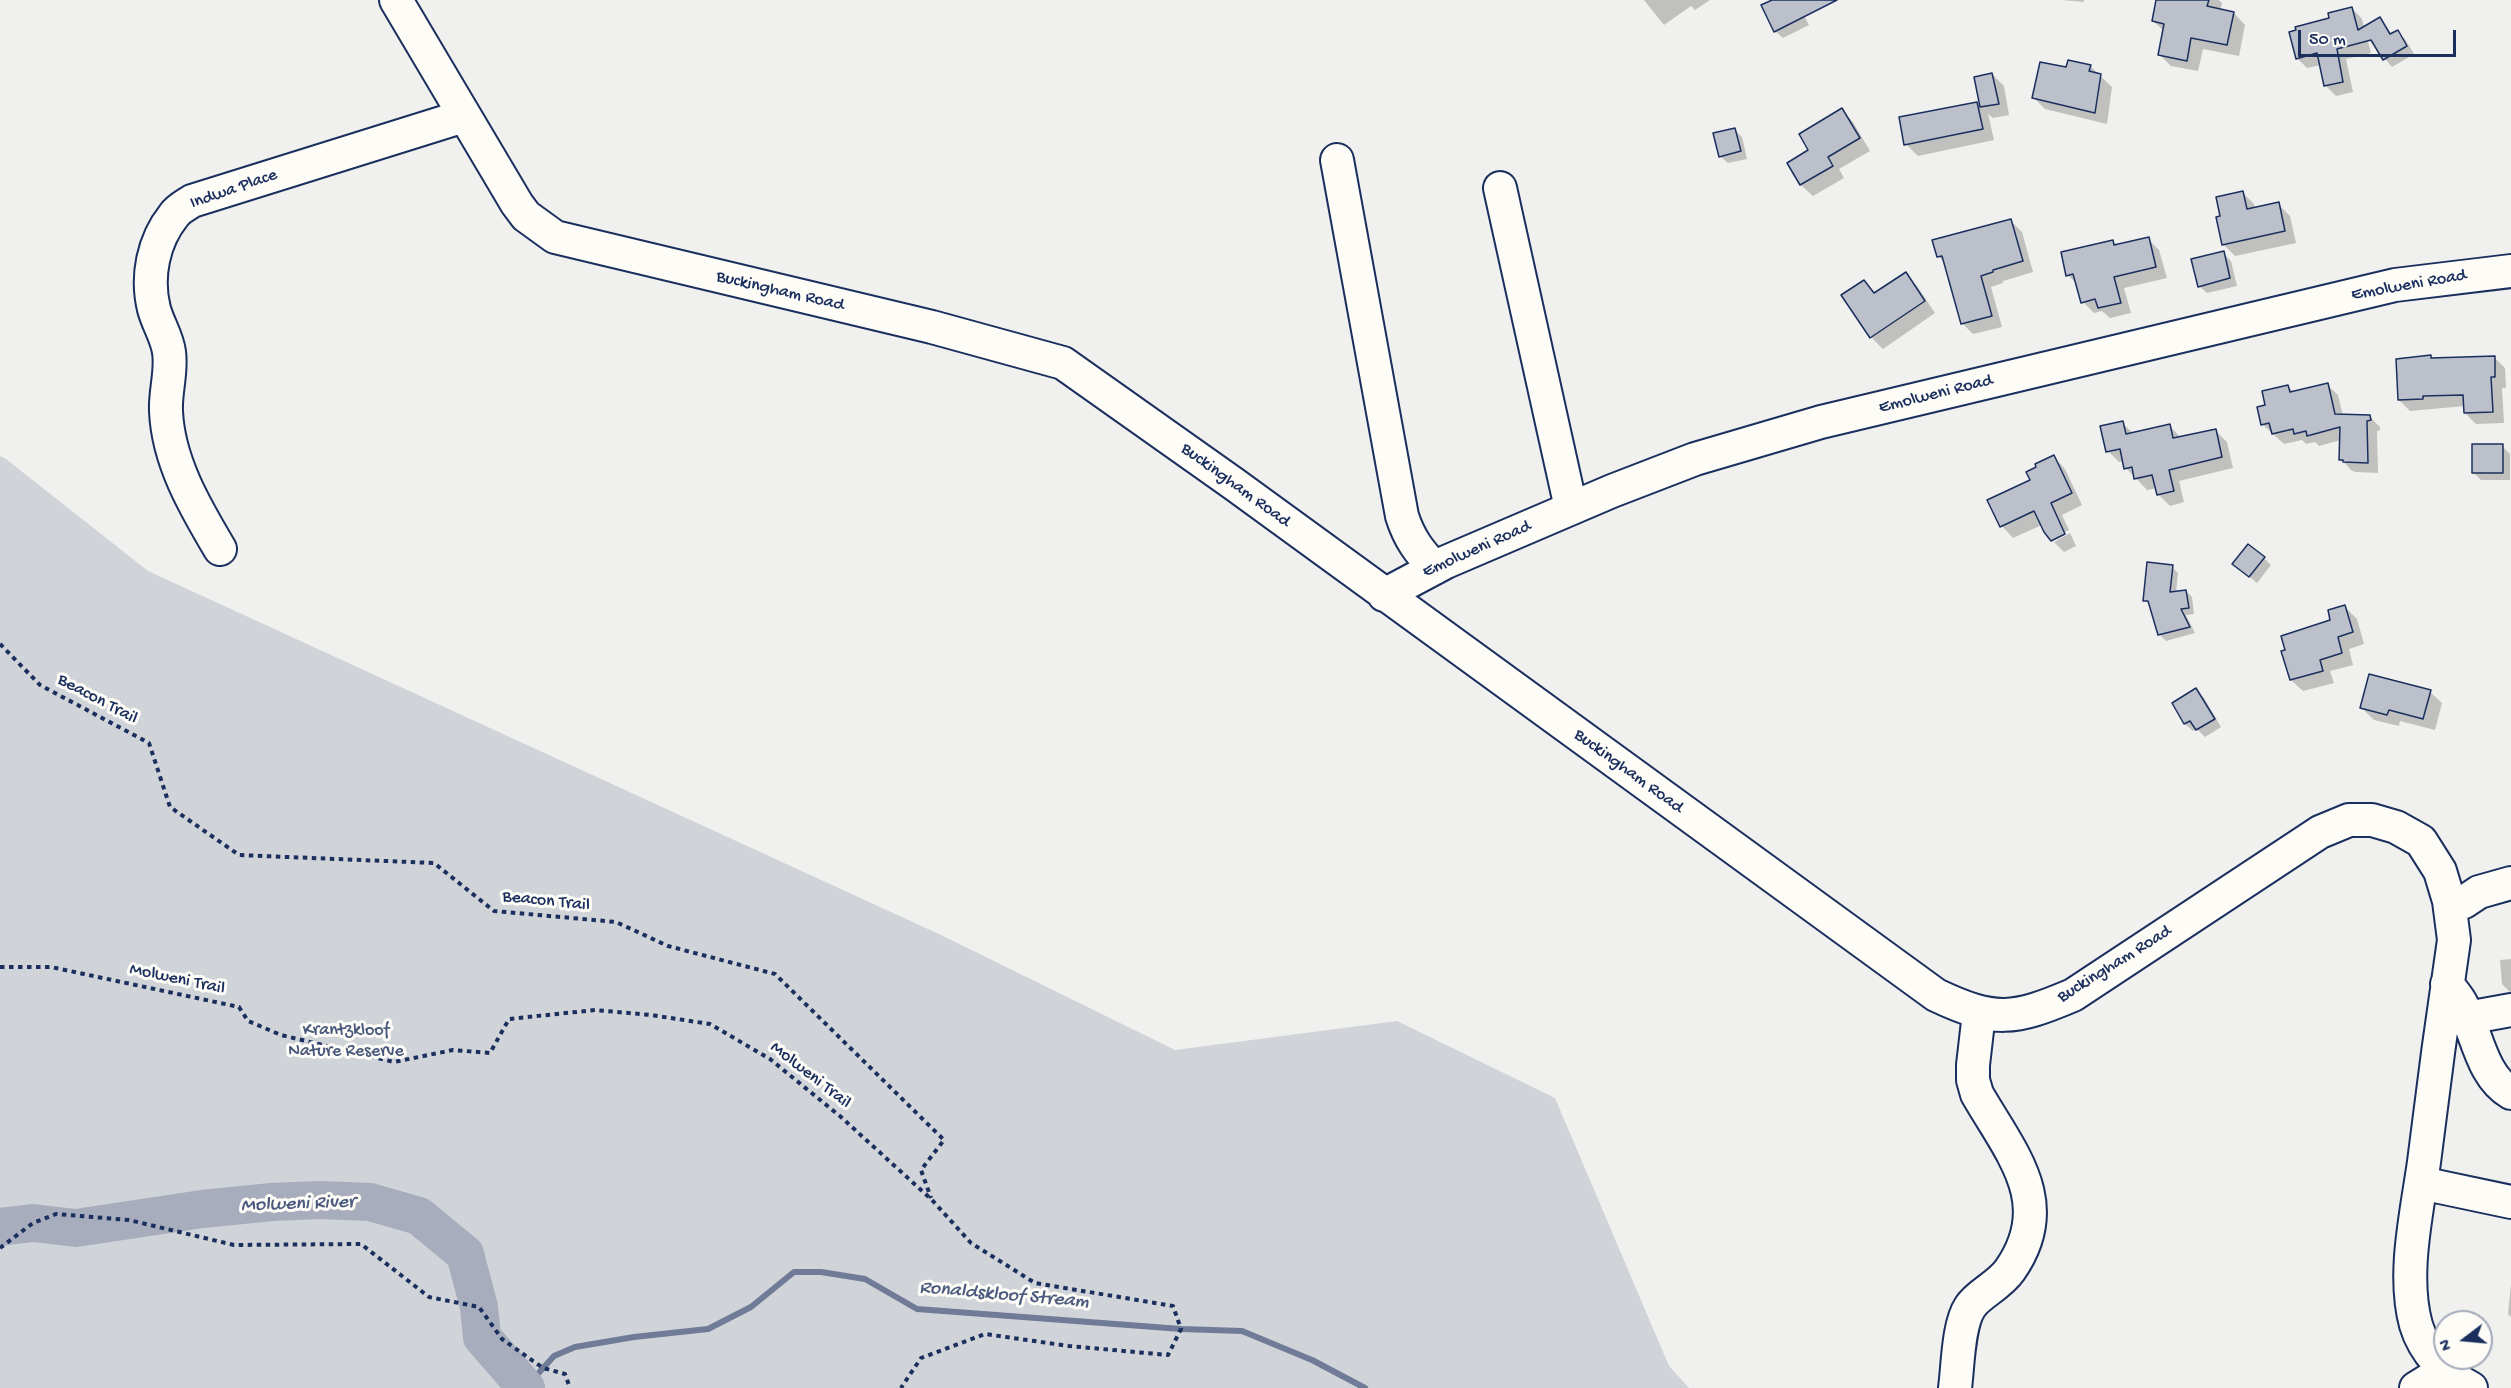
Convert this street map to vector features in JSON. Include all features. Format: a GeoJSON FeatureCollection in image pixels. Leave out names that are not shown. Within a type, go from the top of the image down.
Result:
{"type":"FeatureCollection","features":[{"type":"Feature","properties":{"kind":"street","name":"Buckingham Road"},"geometry":{"type":"LineString","coordinates":[[396,0],[522,210],[555,237],[932,327],[1063,363],[1224,477],[1936,995],[1968,1010],[2011,1015],[2043,1008],[2073,995],[2320,832],[2349,820],[2372,820],[2396,827],[2421,841],[2457,904],[2410,1286],[2416,1325],[2433,1353]]}},
{"type":"Feature","properties":{"kind":"street","name":"Indwa Place"},"geometry":{"type":"LineString","coordinates":[[220,549],[195,506],[168,439],[165,408],[171,368],[169,349],[149,285],[153,260],[163,233],[175,213],[192,201],[464,116]]}},
{"type":"Feature","properties":{"kind":"street"},"geometry":{"type":"LineString","coordinates":[[1337,160],[1402,516],[1409,535],[1420,553],[1435,568]]}},
{"type":"Feature","properties":{"kind":"street"},"geometry":{"type":"LineString","coordinates":[[1500,188],[1571,508]]}},
{"type":"Feature","properties":{"kind":"street","name":"Emolweni Road"},"geometry":{"type":"LineString","coordinates":[[1384,595],[1435,568],[1571,508],[1695,459],[1832,420],[2395,285],[2511,271]]}},
{"type":"Feature","properties":{"kind":"street"},"geometry":{"type":"LineString","coordinates":[[2457,904],[2479,892],[2511,883]]}},
{"type":"Feature","properties":{"kind":"street"},"geometry":{"type":"LineString","coordinates":[[2457,904],[2483,906],[2511,900]]}},
{"type":"Feature","properties":{"kind":"street"},"geometry":{"type":"LineString","coordinates":[[2447,984],[2461,1003],[2491,1073],[2511,1093]]}},
{"type":"Feature","properties":{"kind":"street"},"geometry":{"type":"LineString","coordinates":[[2467,1018],[2511,1010]]}},
{"type":"Feature","properties":{"kind":"street"},"geometry":{"type":"LineString","coordinates":[[1955,1388],[1964,1321],[1970,1307],[2009,1271],[2023,1247],[2030,1218],[2030,1198],[2025,1179],[1977,1095],[1972,1080],[1979,1013]]}},
{"type":"Feature","properties":{"kind":"street"},"geometry":{"type":"LineString","coordinates":[[2421,1183],[2511,1202]]}},
{"type":"Feature","properties":{"kind":"street","name":"Buckingham Road"},"geometry":{"type":"LineString","coordinates":[[2445,1370],[2450,1376],[2471,1388]]}},
{"type":"Feature","properties":{"kind":"street"},"geometry":{"type":"LineString","coordinates":[[2416,1388],[2445,1370]]}},
{"type":"Feature","properties":{"kind":"path","name":"Beacon Trail"},"geometry":{"type":"LineString","coordinates":[[0,644],[40,685],[149,743],[170,807],[238,855],[434,863],[494,911],[616,922],[668,946],[775,974],[944,1140],[921,1170],[932,1200]]}},
{"type":"Feature","properties":{"kind":"path","name":"Molweni Trail"},"geometry":{"type":"LineString","coordinates":[[0,967],[51,967],[239,1007],[248,1021],[281,1035],[394,1062],[453,1050],[490,1053],[509,1019],[595,1010],[651,1015],[710,1024],[770,1059],[841,1117],[932,1200],[971,1243],[1035,1282],[1173,1306],[1181,1329],[1167,1355],[1069,1346],[985,1334],[921,1358],[901,1388]]}},
{"type":"Feature","properties":{"kind":"path"},"geometry":{"type":"LineString","coordinates":[[0,1248],[33,1223],[56,1214],[129,1220],[234,1245],[361,1244],[429,1297],[479,1307],[502,1339],[543,1368],[565,1374],[570,1388]]}},
{"type":"Feature","properties":{"kind":"green space","name":"Krantzkloof Nature Reserve"},"geometry":{"type":"Polygon","coordinates":[[[0,456],[148,571],[941,935],[1175,1050],[1397,1021],[1555,1098],[1669,1366],[1689,1388],[0,1388],[0,456]]]}},
{"type":"Feature","properties":{"kind":"building"},"geometry":{"type":"Polygon","coordinates":[[[1772,0],[1837,0],[1774,32],[1761,5],[1772,0]]]}},
{"type":"Feature","properties":{"kind":"building"},"geometry":{"type":"Polygon","coordinates":[[[2156,0],[2209,0],[2207,6],[2234,12],[2227,45],[2191,38],[2187,61],[2158,55],[2164,24],[2152,21],[2156,0]]]}},
{"type":"Feature","properties":{"kind":"building"},"geometry":{"type":"Polygon","coordinates":[[[2352,7],[2358,30],[2380,17],[2390,34],[2398,30],[2407,46],[2383,60],[2371,40],[2337,49],[2343,82],[2324,86],[2317,53],[2296,59],[2289,32],[2296,30],[2295,27],[2329,18],[2328,13],[2352,7]]]}},
{"type":"Feature","properties":{"kind":"building"},"geometry":{"type":"Polygon","coordinates":[[[2068,60],[2091,65],[2089,71],[2101,74],[2095,113],[2032,98],[2040,62],[2066,67],[2068,60]]]}},
{"type":"Feature","properties":{"kind":"building"},"geometry":{"type":"Polygon","coordinates":[[[1992,73],[1999,104],[1980,107],[1974,77],[1992,73]]]}},
{"type":"Feature","properties":{"kind":"building"},"geometry":{"type":"Polygon","coordinates":[[[1977,102],[1983,129],[1904,145],[1899,117],[1977,102]]]}},
{"type":"Feature","properties":{"kind":"building"},"geometry":{"type":"Polygon","coordinates":[[[1842,108],[1860,138],[1828,157],[1833,166],[1800,185],[1787,163],[1808,150],[1799,134],[1842,108]]]}},
{"type":"Feature","properties":{"kind":"building"},"geometry":{"type":"Polygon","coordinates":[[[1735,128],[1741,151],[1719,157],[1713,133],[1735,128]]]}},
{"type":"Feature","properties":{"kind":"building"},"geometry":{"type":"Polygon","coordinates":[[[2243,191],[2247,209],[2279,202],[2285,231],[2222,245],[2216,217],[2220,216],[2216,197],[2243,191]]]}},
{"type":"Feature","properties":{"kind":"building"},"geometry":{"type":"Polygon","coordinates":[[[2011,219],[2023,261],[1981,276],[1992,316],[1961,324],[1942,256],[1937,257],[1932,240],[2011,219]]]}},
{"type":"Feature","properties":{"kind":"building"},"geometry":{"type":"Polygon","coordinates":[[[2149,237],[2156,267],[2114,277],[2121,303],[2098,308],[2095,299],[2081,303],[2073,274],[2066,276],[2061,252],[2113,240],[2114,245],[2149,237]]]}},
{"type":"Feature","properties":{"kind":"building"},"geometry":{"type":"Polygon","coordinates":[[[2224,251],[2230,278],[2198,287],[2191,259],[2224,251]]]}},
{"type":"Feature","properties":{"kind":"building"},"geometry":{"type":"Polygon","coordinates":[[[1906,272],[1925,301],[1870,338],[1841,295],[1864,280],[1874,293],[1906,272]]]}},
{"type":"Feature","properties":{"kind":"building"},"geometry":{"type":"Polygon","coordinates":[[[2431,355],[2431,358],[2495,356],[2495,377],[2491,377],[2493,412],[2464,413],[2463,395],[2423,396],[2423,399],[2398,400],[2396,359],[2431,355]]]}},
{"type":"Feature","properties":{"kind":"building"},"geometry":{"type":"Polygon","coordinates":[[[2328,383],[2335,414],[2370,415],[2371,420],[2367,421],[2368,463],[2339,460],[2340,427],[2307,436],[2306,431],[2294,434],[2293,429],[2272,434],[2269,423],[2261,425],[2257,407],[2265,405],[2262,391],[2288,385],[2290,392],[2328,383]]]}},
{"type":"Feature","properties":{"kind":"building"},"geometry":{"type":"Polygon","coordinates":[[[2123,421],[2126,434],[2170,424],[2173,438],[2216,429],[2222,457],[2169,470],[2174,491],[2157,495],[2152,475],[2134,479],[2132,467],[2124,469],[2120,449],[2106,452],[2100,426],[2123,421]]]}},
{"type":"Feature","properties":{"kind":"building"},"geometry":{"type":"Polygon","coordinates":[[[2472,444],[2503,444],[2503,473],[2472,473],[2472,444]]]}},
{"type":"Feature","properties":{"kind":"building"},"geometry":{"type":"Polygon","coordinates":[[[2054,455],[2072,493],[2051,503],[2065,534],[2051,541],[2034,511],[2000,527],[1987,500],[2030,480],[2026,472],[2036,467],[2035,464],[2054,455]]]}},
{"type":"Feature","properties":{"kind":"building"},"geometry":{"type":"Polygon","coordinates":[[[2248,544],[2265,557],[2249,577],[2232,564],[2248,544]]]}},
{"type":"Feature","properties":{"kind":"building"},"geometry":{"type":"Polygon","coordinates":[[[2147,562],[2173,565],[2170,592],[2186,590],[2189,608],[2181,609],[2190,627],[2158,635],[2148,601],[2143,601],[2147,562]]]}},
{"type":"Feature","properties":{"kind":"building"},"geometry":{"type":"Polygon","coordinates":[[[2345,605],[2353,632],[2338,637],[2342,653],[2320,660],[2323,671],[2290,680],[2281,651],[2285,650],[2281,636],[2330,620],[2328,610],[2345,605]]]}},
{"type":"Feature","properties":{"kind":"building"},"geometry":{"type":"Polygon","coordinates":[[[2369,674],[2431,690],[2423,719],[2389,710],[2387,715],[2360,708],[2369,674]]]}},
{"type":"Feature","properties":{"kind":"building"},"geometry":{"type":"Polygon","coordinates":[[[2196,688],[2215,719],[2196,730],[2190,721],[2184,724],[2172,703],[2196,688]]]}},
{"type":"Feature","properties":{"kind":"waterway","name":"Molweni River"},"geometry":{"type":"LineString","coordinates":[[0,1227],[33,1223],[76,1228],[202,1209],[320,1200],[370,1202],[419,1216],[465,1254],[479,1307],[482,1337],[526,1388]]}},
{"type":"Feature","properties":{"kind":"waterway","name":"Ronaldskloof Stream"},"geometry":{"type":"LineString","coordinates":[[525,1388],[554,1356],[575,1347],[634,1337],[708,1329],[751,1307],[794,1272],[821,1272],[865,1279],[917,1309],[1181,1329],[1242,1331],[1312,1360],[1365,1388]]}}]}
